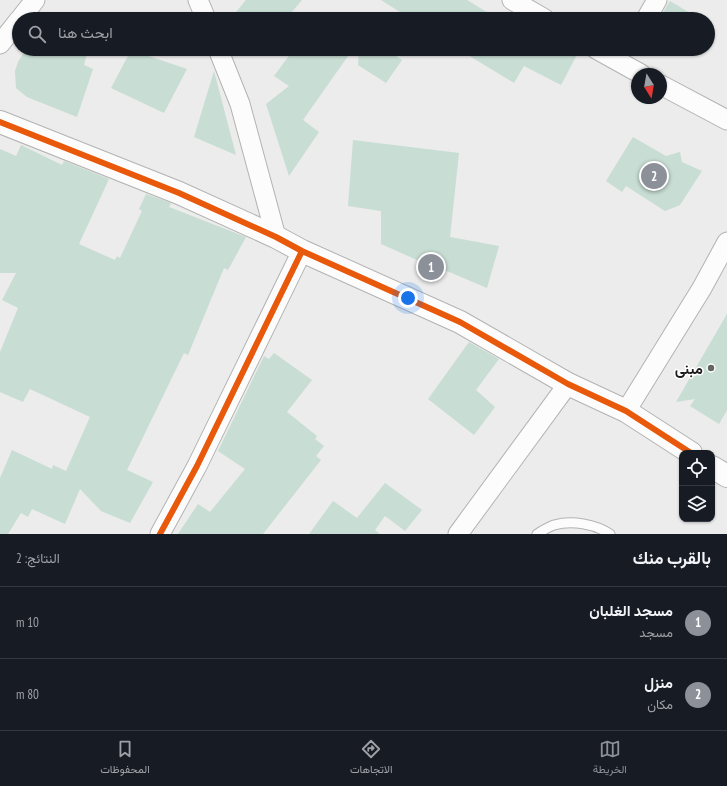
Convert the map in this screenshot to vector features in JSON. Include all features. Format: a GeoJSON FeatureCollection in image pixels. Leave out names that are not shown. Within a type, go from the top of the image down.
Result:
{"type":"FeatureCollection","features":[{"type":"Feature","properties":{"kind":"street"},"geometry":{"type":"LineString","coordinates":[[26,12],[36,0]]}},
{"type":"Feature","properties":{"kind":"street"},"geometry":{"type":"LineString","coordinates":[[198,0],[203,12]]}},
{"type":"Feature","properties":{"kind":"street"},"geometry":{"type":"LineString","coordinates":[[512,0],[533,12]]}},
{"type":"Feature","properties":{"kind":"street"},"geometry":{"type":"LineString","coordinates":[[650,12],[657,0]]}},
{"type":"Feature","properties":{"kind":"street"},"geometry":{"type":"LineString","coordinates":[[0,44],[12,30]]}},
{"type":"Feature","properties":{"kind":"street"},"geometry":{"type":"LineString","coordinates":[[221,56],[240,104],[276,237]]}},
{"type":"Feature","properties":{"kind":"street"},"geometry":{"type":"LineString","coordinates":[[624,56],[635,68]]}},
{"type":"Feature","properties":{"kind":"street"},"geometry":{"type":"LineString","coordinates":[[667,88],[727,120]]}},
{"type":"Feature","properties":{"kind":"street"},"geometry":{"type":"LineString","coordinates":[[0,122],[179,193],[276,237],[302,252],[460,322],[568,384],[626,410],[686,450]]}},
{"type":"Feature","properties":{"kind":"street"},"geometry":{"type":"LineString","coordinates":[[626,410],[702,288],[727,242]]}},
{"type":"Feature","properties":{"kind":"street"},"geometry":{"type":"LineString","coordinates":[[160,534],[197,466],[302,252]]}},
{"type":"Feature","properties":{"kind":"street"},"geometry":{"type":"LineString","coordinates":[[458,534],[568,384]]}},
{"type":"Feature","properties":{"kind":"street"},"geometry":{"type":"LineString","coordinates":[[715,469],[727,476]]}},
{"type":"Feature","properties":{"kind":"lane"},"geometry":{"type":"LineString","coordinates":[[537,534],[554,525],[573,523],[601,528],[610,534]]}},
{"type":"Feature","properties":{"kind":"building"},"geometry":{"type":"Polygon","coordinates":[[[246,0],[302,0],[292,12],[236,12],[246,0]]]}},
{"type":"Feature","properties":{"kind":"building"},"geometry":{"type":"Polygon","coordinates":[[[381,0],[467,0],[487,12],[400,12],[381,0]]]}},
{"type":"Feature","properties":{"kind":"building"},"geometry":{"type":"Polygon","coordinates":[[[670,1],[688,12],[663,12],[670,1]]]}},
{"type":"Feature","properties":{"kind":"building"},"geometry":{"type":"Polygon","coordinates":[[[22,56],[86,56],[84,65],[93,69],[77,117],[27,97],[16,88],[15,71],[22,56]]]}},
{"type":"Feature","properties":{"kind":"building"},"geometry":{"type":"Polygon","coordinates":[[[128,56],[149,56],[187,69],[164,113],[111,88],[128,56]]]}},
{"type":"Feature","properties":{"kind":"building"},"geometry":{"type":"Polygon","coordinates":[[[289,56],[348,56],[303,120],[319,132],[289,176],[266,104],[289,86],[274,76],[289,56]]]}},
{"type":"Feature","properties":{"kind":"building"},"geometry":{"type":"Polygon","coordinates":[[[359,56],[396,56],[402,60],[386,83],[358,65],[359,56]]]}},
{"type":"Feature","properties":{"kind":"building"},"geometry":{"type":"Polygon","coordinates":[[[470,56],[576,56],[561,85],[524,66],[514,83],[470,56]]]}},
{"type":"Feature","properties":{"kind":"building"},"geometry":{"type":"Polygon","coordinates":[[[214,71],[236,155],[194,137],[214,71]]]}},
{"type":"Feature","properties":{"kind":"building"},"geometry":{"type":"Polygon","coordinates":[[[633,137],[666,156],[680,152],[682,162],[702,171],[680,205],[665,211],[626,186],[622,192],[606,181],[633,137]]]}},
{"type":"Feature","properties":{"kind":"building"},"geometry":{"type":"Polygon","coordinates":[[[353,140],[459,153],[450,237],[499,246],[487,288],[435,266],[435,268],[381,244],[381,211],[348,206],[353,140]]]}},
{"type":"Feature","properties":{"kind":"building"},"geometry":{"type":"Polygon","coordinates":[[[21,145],[62,165],[64,161],[109,179],[79,244],[115,260],[117,256],[120,258],[142,211],[139,209],[146,194],[171,203],[169,207],[246,237],[228,270],[224,268],[188,355],[184,353],[127,470],[153,482],[130,523],[101,511],[80,489],[65,524],[32,509],[28,517],[21,513],[8,534],[0,534],[0,478],[12,450],[52,469],[53,465],[66,471],[90,417],[30,389],[23,402],[0,392],[0,352],[18,308],[2,300],[16,273],[0,273],[0,149],[16,156],[21,145]]]}},
{"type":"Feature","properties":{"kind":"building","name":"مبنى"},"geometry":{"type":"Polygon","coordinates":[[[727,314],[727,410],[719,424],[690,406],[695,399],[676,402],[727,314]]]}},
{"type":"Feature","properties":{"kind":"building"},"geometry":{"type":"Polygon","coordinates":[[[469,342],[499,359],[476,390],[495,407],[474,435],[428,399],[469,342]]]}},
{"type":"Feature","properties":{"kind":"building"},"geometry":{"type":"Polygon","coordinates":[[[274,353],[312,380],[287,412],[317,436],[315,439],[324,446],[316,456],[321,460],[263,534],[178,534],[198,504],[210,512],[245,469],[218,451],[264,356],[269,359],[274,353]]]}},
{"type":"Feature","properties":{"kind":"building"},"geometry":{"type":"Polygon","coordinates":[[[385,483],[422,510],[405,531],[385,516],[375,530],[380,534],[309,534],[333,501],[357,518],[385,483]]]}},
{"type":"Feature","properties":{"kind":"cycle path"},"geometry":{"type":"LineString","coordinates":[[0,122],[179,193],[276,237],[302,251],[460,322],[568,384],[626,411],[686,450]]}},
{"type":"Feature","properties":{"kind":"cycle path"},"geometry":{"type":"LineString","coordinates":[[160,534],[197,466],[302,251]]}},
{"type":"Feature","properties":{"kind":"place","name":"منزل"},"geometry":{"type":"Point","coordinates":[654,176]}},
{"type":"Feature","properties":{"kind":"place","name":"مسجد الغلبان"},"geometry":{"type":"Point","coordinates":[431,267]}},
{"type":"Feature","properties":{"kind":"place","name":"مبنى"},"geometry":{"type":"Point","coordinates":[711,368]}}]}
